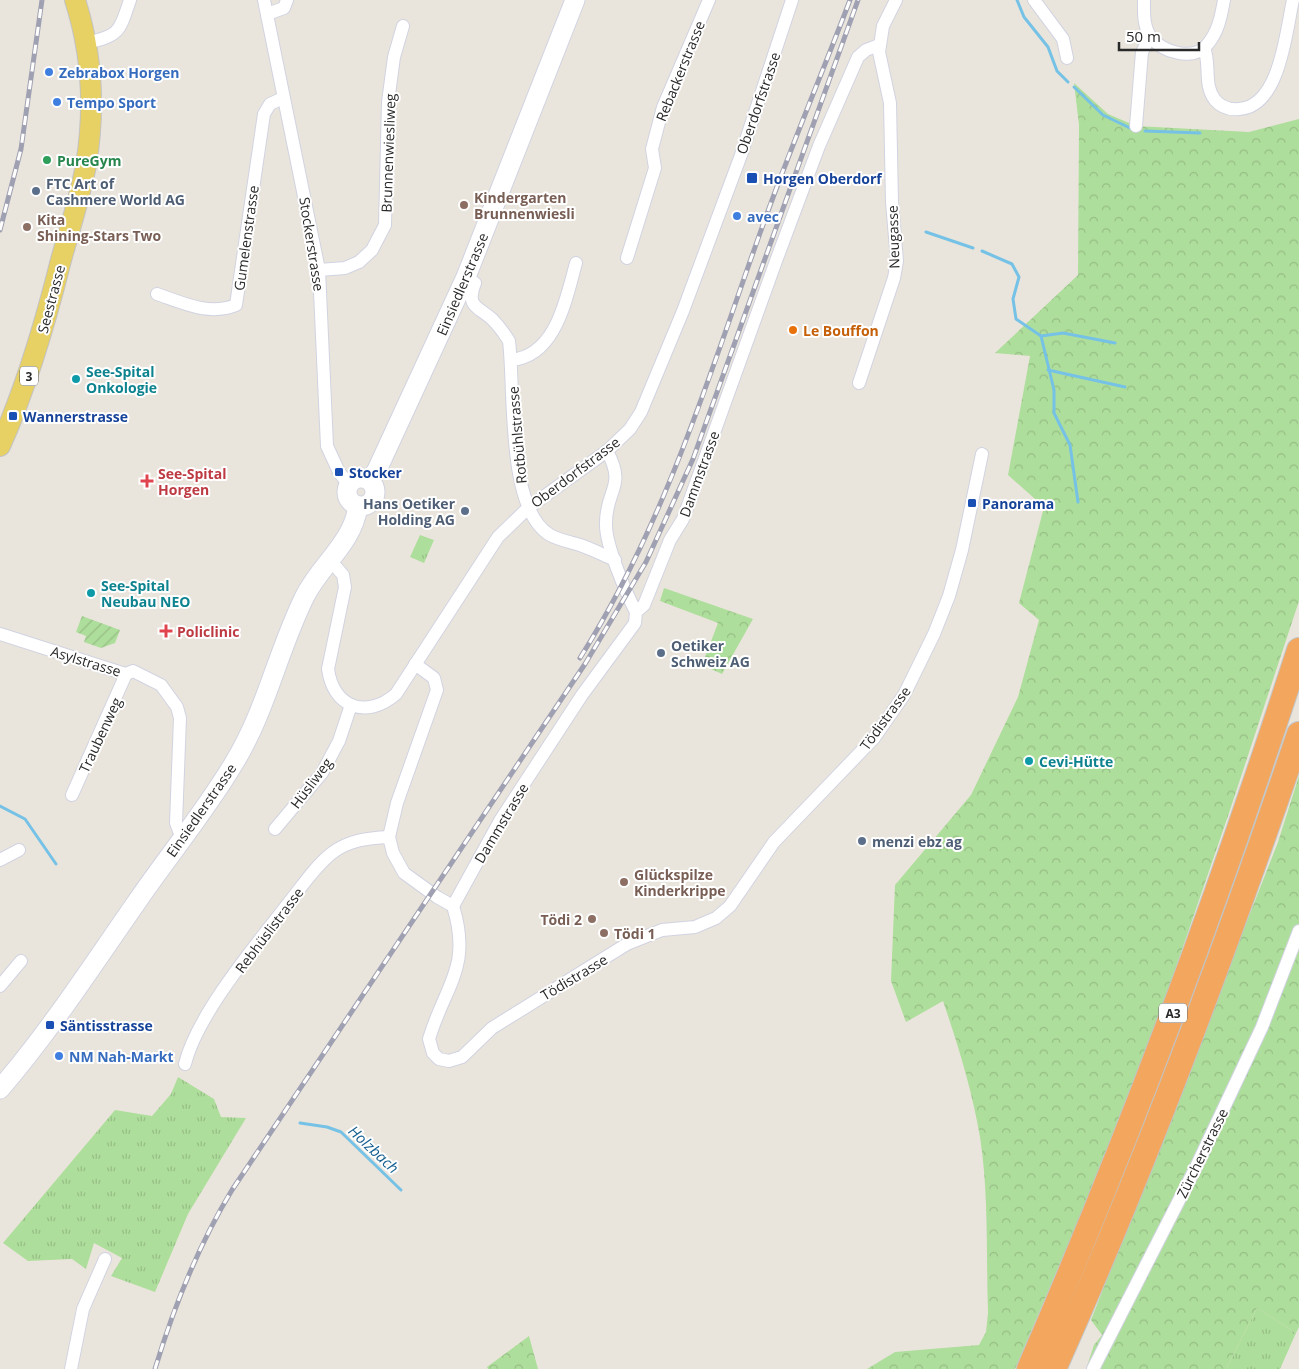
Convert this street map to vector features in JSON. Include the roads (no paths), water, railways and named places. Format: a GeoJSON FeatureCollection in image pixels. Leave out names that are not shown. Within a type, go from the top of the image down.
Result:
{"type":"FeatureCollection","features":[{"type":"Feature","properties":{"kind":"highway","name":"A3"},"geometry":{"type":"LineString","coordinates":[[1029,1369],[1102,1197],[1171,1020],[1222,879],[1299,650]]}},
{"type":"Feature","properties":{"kind":"highway","name":"A3"},"geometry":{"type":"LineString","coordinates":[[1054,1369],[1177,1074],[1240,905],[1299,734]]}},
{"type":"Feature","properties":{"kind":"main road","name":"Seestrasse"},"geometry":{"type":"LineString","coordinates":[[0,446],[25,387],[44,329],[86,166],[91,117],[89,64],[75,0]]}},
{"type":"Feature","properties":{"kind":"main road","name":"Einsiedlerstrasse"},"geometry":{"type":"LineString","coordinates":[[370,480],[377,470],[410,401],[466,277],[576,0]]}},
{"type":"Feature","properties":{"kind":"main road"},"geometry":{"type":"LineString","coordinates":[[358,478],[370,480],[375,487],[375,496],[370,503],[358,506],[350,500],[347,490],[349,485],[358,478]]}},
{"type":"Feature","properties":{"kind":"main road","name":"Einsiedlerstrasse"},"geometry":{"type":"LineString","coordinates":[[3,1081],[50,1026],[235,763],[262,708],[300,606],[312,582],[330,560],[354,524],[358,506]]}},
{"type":"Feature","properties":{"kind":"street"},"geometry":{"type":"LineString","coordinates":[[85,43],[108,38],[119,28],[130,0]]}},
{"type":"Feature","properties":{"kind":"street","name":"Stockerstrasse"},"geometry":{"type":"LineString","coordinates":[[264,0],[283,98],[310,218],[319,270],[327,446],[339,472],[349,485]]}},
{"type":"Feature","properties":{"kind":"street"},"geometry":{"type":"LineString","coordinates":[[267,14],[284,8],[287,0]]}},
{"type":"Feature","properties":{"kind":"street","name":"Rebackerstrasse"},"geometry":{"type":"LineString","coordinates":[[627,258],[655,168],[652,149],[663,106],[709,0]]}},
{"type":"Feature","properties":{"kind":"street","name":"Oberdorfstrasse"},"geometry":{"type":"LineString","coordinates":[[351,706],[364,708],[387,702],[396,694],[498,537],[528,508],[607,451],[630,429],[650,393],[683,311],[741,155],[792,0]]}},
{"type":"Feature","properties":{"kind":"street","name":"Neugasse"},"geometry":{"type":"LineString","coordinates":[[859,383],[894,278],[896,261],[892,202],[890,103],[881,65],[879,45],[883,26],[896,0]]}},
{"type":"Feature","properties":{"kind":"street"},"geometry":{"type":"LineString","coordinates":[[1034,0],[1063,39],[1067,58]]}},
{"type":"Feature","properties":{"kind":"street"},"geometry":{"type":"LineString","coordinates":[[1144,0],[1144,22],[1150,37],[1160,46],[1175,53],[1189,53],[1204,48],[1214,36],[1224,0]]}},
{"type":"Feature","properties":{"kind":"street"},"geometry":{"type":"LineString","coordinates":[[1204,48],[1208,62],[1210,91],[1215,100],[1223,107],[1234,109],[1244,109],[1252,105],[1264,95],[1278,73],[1293,0]]}},
{"type":"Feature","properties":{"kind":"street","name":"Brunnenwiesliweg"},"geometry":{"type":"LineString","coordinates":[[319,270],[345,268],[359,262],[372,250],[385,225],[388,102],[394,57],[403,26]]}},
{"type":"Feature","properties":{"kind":"street"},"geometry":{"type":"LineString","coordinates":[[1136,126],[1142,52],[1150,37]]}},
{"type":"Feature","properties":{"kind":"street","name":"Dammstrasse"},"geometry":{"type":"LineString","coordinates":[[453,906],[497,825],[582,695],[635,623],[636,612],[644,605],[670,540],[683,519],[717,420],[819,146],[858,57],[866,50],[879,45]]}},
{"type":"Feature","properties":{"kind":"street","name":"Gumelenstrasse"},"geometry":{"type":"LineString","coordinates":[[157,294],[199,308],[220,310],[236,305],[264,114],[270,104],[283,98]]}},
{"type":"Feature","properties":{"kind":"street"},"geometry":{"type":"LineString","coordinates":[[511,360],[521,359],[531,354],[550,336],[557,322],[576,263]]}},
{"type":"Feature","properties":{"kind":"street","name":"Rotbühlstrasse"},"geometry":{"type":"LineString","coordinates":[[466,277],[475,283],[471,293],[472,302],[478,310],[491,318],[509,341],[518,478],[528,508],[541,528],[551,536],[616,564]]}},
{"type":"Feature","properties":{"kind":"street"},"geometry":{"type":"LineString","coordinates":[[607,451],[615,466],[617,480],[606,509],[606,528],[616,564],[636,612]]}},
{"type":"Feature","properties":{"kind":"street","name":"Tödistrasse"},"geometry":{"type":"LineString","coordinates":[[453,906],[460,932],[461,947],[454,980],[428,1039],[433,1053],[439,1059],[449,1061],[462,1057],[492,1028],[627,944],[662,930],[694,927],[716,918],[730,906],[774,842],[874,738],[904,695],[934,634],[949,596],[962,550],[982,454]]}},
{"type":"Feature","properties":{"kind":"street"},"geometry":{"type":"LineString","coordinates":[[330,560],[343,575],[345,587],[328,669],[334,691],[351,706]]}},
{"type":"Feature","properties":{"kind":"street","name":"Asylstrasse"},"geometry":{"type":"LineString","coordinates":[[0,634],[126,674],[133,671],[161,685],[177,707],[180,718],[176,823],[179,831],[184,835]]}},
{"type":"Feature","properties":{"kind":"street"},"geometry":{"type":"LineString","coordinates":[[415,664],[434,678],[436,690],[397,803],[389,837],[393,853],[404,873],[453,906]]}},
{"type":"Feature","properties":{"kind":"street","name":"Traubenweg"},"geometry":{"type":"LineString","coordinates":[[72,795],[126,674]]}},
{"type":"Feature","properties":{"kind":"street","name":"Hüsliweg"},"geometry":{"type":"LineString","coordinates":[[275,829],[322,773],[339,741],[351,706]]}},
{"type":"Feature","properties":{"kind":"street","name":"Rebhüslistrasse"},"geometry":{"type":"LineString","coordinates":[[185,1064],[188,1052],[208,1013],[265,933],[320,864],[332,853],[350,843],[368,838],[389,837]]}},
{"type":"Feature","properties":{"kind":"street"},"geometry":{"type":"LineString","coordinates":[[0,860],[19,850]]}},
{"type":"Feature","properties":{"kind":"street","name":"Zürcherstrasse"},"geometry":{"type":"LineString","coordinates":[[1092,1369],[1196,1167],[1262,1026],[1299,931]]}},
{"type":"Feature","properties":{"kind":"street"},"geometry":{"type":"LineString","coordinates":[[0,986],[21,961]]}},
{"type":"Feature","properties":{"kind":"street"},"geometry":{"type":"LineString","coordinates":[[71,1369],[83,1309],[105,1259]]}},
{"type":"Feature","properties":{"kind":"waterway"},"geometry":{"type":"LineString","coordinates":[[1017,0],[1024,17],[1048,47],[1057,71],[1068,82]]}},
{"type":"Feature","properties":{"kind":"waterway"},"geometry":{"type":"LineString","coordinates":[[1074,87],[1103,115],[1132,129]]}},
{"type":"Feature","properties":{"kind":"waterway"},"geometry":{"type":"LineString","coordinates":[[1145,131],[1200,133]]}},
{"type":"Feature","properties":{"kind":"waterway"},"geometry":{"type":"LineString","coordinates":[[926,232],[973,248]]}},
{"type":"Feature","properties":{"kind":"waterway"},"geometry":{"type":"LineString","coordinates":[[982,251],[1012,264],[1019,277],[1013,299],[1016,319],[1041,336],[1054,390],[1054,413],[1070,445],[1078,502]]}},
{"type":"Feature","properties":{"kind":"waterway"},"geometry":{"type":"LineString","coordinates":[[1041,336],[1063,333],[1115,343]]}},
{"type":"Feature","properties":{"kind":"waterway"},"geometry":{"type":"LineString","coordinates":[[1048,370],[1125,387]]}},
{"type":"Feature","properties":{"kind":"waterway","name":"Holzbach"},"geometry":{"type":"LineString","coordinates":[[0,806],[25,819],[56,864]]}},
{"type":"Feature","properties":{"kind":"waterway","name":"Holzbach"},"geometry":{"type":"LineString","coordinates":[[300,1123],[327,1127],[341,1132],[401,1190]]}},
{"type":"Feature","properties":{"kind":"railway"},"geometry":{"type":"LineString","coordinates":[[0,230],[21,149],[42,0]]}},
{"type":"Feature","properties":{"kind":"railway"},"geometry":{"type":"LineString","coordinates":[[580,658],[610,608],[636,556],[682,452],[770,206],[850,0]]}},
{"type":"Feature","properties":{"kind":"railway"},"geometry":{"type":"LineString","coordinates":[[155,1369],[170,1322],[188,1277],[208,1233],[232,1190],[585,664],[646,562],[693,459],[858,0]]}},
{"type":"Feature","properties":{"kind":"place","name":"Zebrabox Horgen"},"geometry":{"type":"Point","coordinates":[49,72]}},
{"type":"Feature","properties":{"kind":"place","name":"Tempo Sport"},"geometry":{"type":"Point","coordinates":[57,102]}},
{"type":"Feature","properties":{"kind":"place","name":"PureGym"},"geometry":{"type":"Point","coordinates":[47,160]}},
{"type":"Feature","properties":{"kind":"place","name":"Horgen Oberdorf"},"geometry":{"type":"Point","coordinates":[752,178]}},
{"type":"Feature","properties":{"kind":"place","name":"FTC Art of Cashmere World AG"},"geometry":{"type":"Point","coordinates":[36,191]}},
{"type":"Feature","properties":{"kind":"place","name":"Kindergarten Brunnenwiesli"},"geometry":{"type":"Point","coordinates":[464,205]}},
{"type":"Feature","properties":{"kind":"place","name":"avec"},"geometry":{"type":"Point","coordinates":[737,216]}},
{"type":"Feature","properties":{"kind":"place","name":"Kita Shining-Stars Two"},"geometry":{"type":"Point","coordinates":[27,227]}},
{"type":"Feature","properties":{"kind":"place","name":"Le Bouffon"},"geometry":{"type":"Point","coordinates":[793,330]}},
{"type":"Feature","properties":{"kind":"place","name":"See-Spital Onkologie"},"geometry":{"type":"Point","coordinates":[76,379]}},
{"type":"Feature","properties":{"kind":"place","name":"Wannerstrasse"},"geometry":{"type":"Point","coordinates":[13,416]}},
{"type":"Feature","properties":{"kind":"place","name":"Stocker"},"geometry":{"type":"Point","coordinates":[339,472]}},
{"type":"Feature","properties":{"kind":"place","name":"See-Spital Horgen"},"geometry":{"type":"Point","coordinates":[147,481]}},
{"type":"Feature","properties":{"kind":"place","name":"Panorama"},"geometry":{"type":"Point","coordinates":[972,503]}},
{"type":"Feature","properties":{"kind":"place","name":"Hans Oetiker Holding AG"},"geometry":{"type":"Point","coordinates":[465,511]}},
{"type":"Feature","properties":{"kind":"place","name":"See-Spital Neubau NEO"},"geometry":{"type":"Point","coordinates":[91,593]}},
{"type":"Feature","properties":{"kind":"place","name":"Policlinic"},"geometry":{"type":"Point","coordinates":[166,631]}},
{"type":"Feature","properties":{"kind":"place","name":"Oetiker Schweiz AG"},"geometry":{"type":"Point","coordinates":[661,653]}},
{"type":"Feature","properties":{"kind":"place","name":"Cevi-Hütte"},"geometry":{"type":"Point","coordinates":[1029,761]}},
{"type":"Feature","properties":{"kind":"place","name":"menzi ebz ag"},"geometry":{"type":"Point","coordinates":[862,841]}},
{"type":"Feature","properties":{"kind":"place","name":"Glückspilze Kinderkrippe"},"geometry":{"type":"Point","coordinates":[624,882]}},
{"type":"Feature","properties":{"kind":"place","name":"Tödi 2"},"geometry":{"type":"Point","coordinates":[592,919]}},
{"type":"Feature","properties":{"kind":"place","name":"Tödi 1"},"geometry":{"type":"Point","coordinates":[604,933]}},
{"type":"Feature","properties":{"kind":"place","name":"Säntisstrasse"},"geometry":{"type":"Point","coordinates":[50,1025]}},
{"type":"Feature","properties":{"kind":"place","name":"NM Nah-Markt"},"geometry":{"type":"Point","coordinates":[59,1056]}}]}
